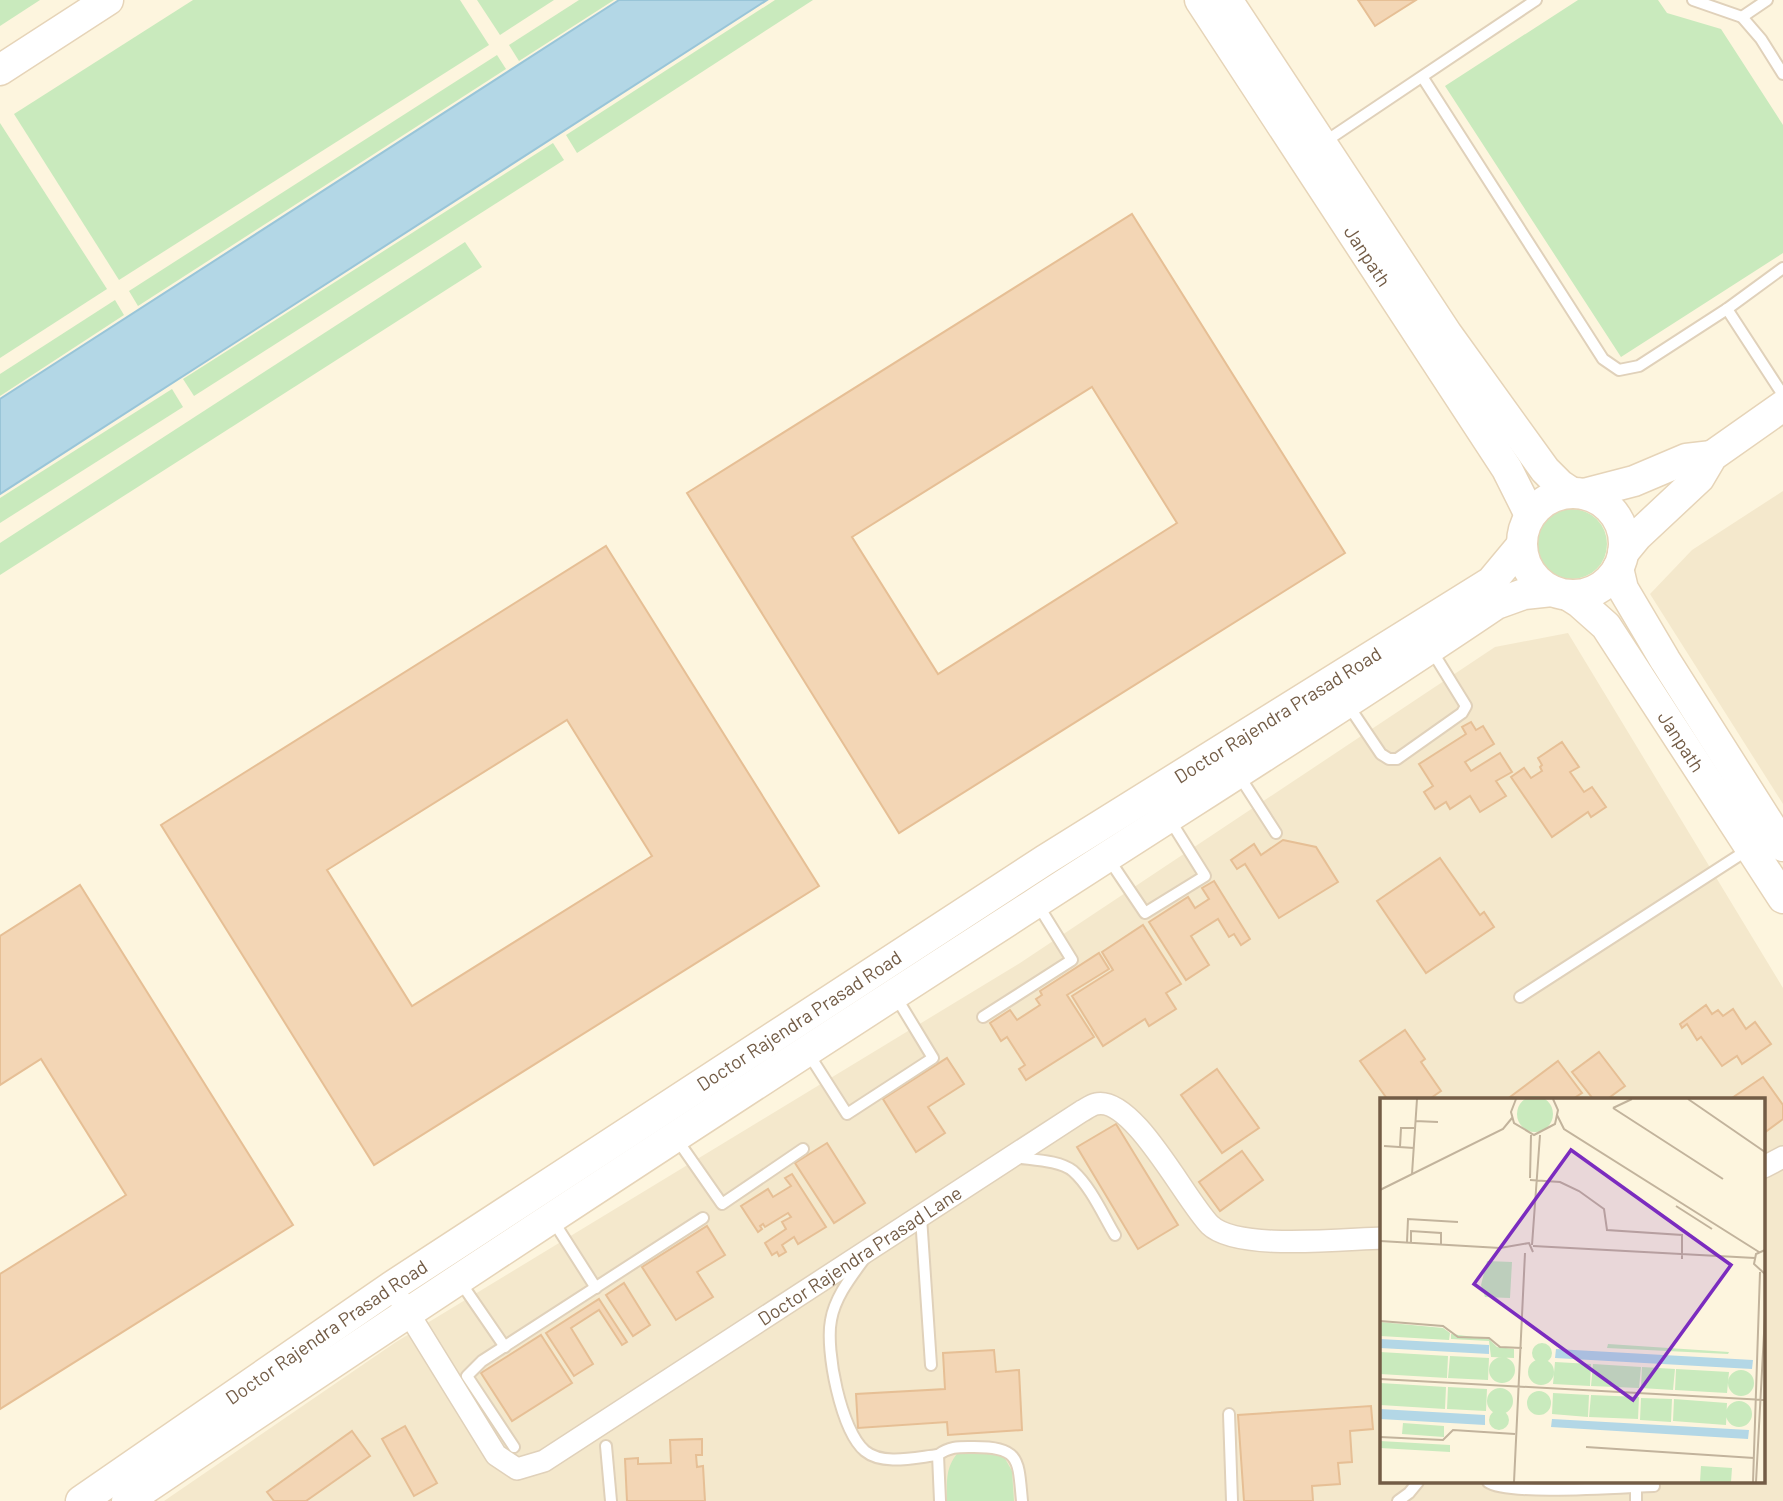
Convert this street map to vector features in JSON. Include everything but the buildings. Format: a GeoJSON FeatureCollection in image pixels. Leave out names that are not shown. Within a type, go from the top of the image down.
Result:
{"type":"FeatureCollection","features":[{"type":"Feature","properties":{"kind":"main road"},"geometry":{"type":"LineString","coordinates":[[0,70],[108,0]]}},
{"type":"Feature","properties":{"kind":"main road","name":"Janpath"},"geometry":{"type":"LineString","coordinates":[[1200,0],[1251,58],[1320,145],[1447,334],[1545,470],[1560,485],[1578,493]]}},
{"type":"Feature","properties":{"kind":"main road","name":"Janpath"},"geometry":{"type":"LineString","coordinates":[[1227,0],[1251,58],[1507,469],[1531,515]]}},
{"type":"Feature","properties":{"kind":"main road"},"geometry":{"type":"LineString","coordinates":[[1712,456],[1686,459],[1634,481],[1549,499],[1531,515],[1522,535],[1521,546],[1530,573],[1540,584],[1560,593],[1583,595],[1597,589],[1609,580],[1637,536],[1699,478],[1712,456],[1783,406]]}},
{"type":"Feature","properties":{"kind":"main road"},"geometry":{"type":"LineString","coordinates":[[1578,493],[1598,500],[1615,516],[1624,538],[1621,561]]}},
{"type":"Feature","properties":{"kind":"main road","name":"Doctor Rajendra Prasad Road"},"geometry":{"type":"LineString","coordinates":[[81,1501],[399,1299],[1045,860],[1491,582],[1521,546]]}},
{"type":"Feature","properties":{"kind":"main road","name":"Janpath"},"geometry":{"type":"LineString","coordinates":[[1621,561],[1623,589],[1783,846]]}},
{"type":"Feature","properties":{"kind":"main road","name":"Janpath"},"geometry":{"type":"LineString","coordinates":[[1560,593],[1579,602],[1606,626],[1783,898]]}},
{"type":"Feature","properties":{"kind":"main road","name":"Doctor Rajendra Prasad Road"},"geometry":{"type":"LineString","coordinates":[[127,1501],[399,1299],[458,1278],[1496,604],[1524,594],[1560,593]]}},
{"type":"Feature","properties":{"kind":"street","name":"Doctor Rajendra Prasad Lane"},"geometry":{"type":"LineString","coordinates":[[399,1299],[496,1455],[517,1469],[544,1461],[1097,1103],[1112,1106],[1141,1129],[1193,1205],[1211,1227],[1229,1237],[1252,1241],[1380,1238]]}},
{"type":"Feature","properties":{"kind":"street"},"geometry":{"type":"LineString","coordinates":[[1766,1166],[1783,1157]]}},
{"type":"Feature","properties":{"kind":"lane"},"geometry":{"type":"LineString","coordinates":[[1320,145],[1536,0]]}},
{"type":"Feature","properties":{"kind":"lane"},"geometry":{"type":"LineString","coordinates":[[1693,0],[1742,17],[1761,39],[1783,74]]}},
{"type":"Feature","properties":{"kind":"lane"},"geometry":{"type":"LineString","coordinates":[[1742,17],[1767,0]]}},
{"type":"Feature","properties":{"kind":"lane"},"geometry":{"type":"LineString","coordinates":[[1423,78],[1604,359],[1619,370],[1639,366],[1727,309],[1783,268]]}},
{"type":"Feature","properties":{"kind":"lane"},"geometry":{"type":"LineString","coordinates":[[1727,309],[1783,395]]}},
{"type":"Feature","properties":{"kind":"lane"},"geometry":{"type":"LineString","coordinates":[[1347,702],[1381,754],[1389,759],[1397,759],[1462,713],[1466,706],[1430,649]]}},
{"type":"Feature","properties":{"kind":"lane"},"geometry":{"type":"LineString","coordinates":[[1238,774],[1276,833]]}},
{"type":"Feature","properties":{"kind":"lane"},"geometry":{"type":"LineString","coordinates":[[1107,857],[1145,913],[1205,876],[1169,817]]}},
{"type":"Feature","properties":{"kind":"lane"},"geometry":{"type":"LineString","coordinates":[[1520,997],[1751,847]]}},
{"type":"Feature","properties":{"kind":"lane"},"geometry":{"type":"LineString","coordinates":[[983,1017],[1072,960],[1036,903]]}},
{"type":"Feature","properties":{"kind":"lane"},"geometry":{"type":"LineString","coordinates":[[807,1051],[847,1114],[933,1058],[895,995]]}},
{"type":"Feature","properties":{"kind":"lane"},"geometry":{"type":"LineString","coordinates":[[675,1137],[722,1204],[803,1149]]}},
{"type":"Feature","properties":{"kind":"lane"},"geometry":{"type":"LineString","coordinates":[[1012,1157],[1051,1163],[1072,1170],[1115,1235]]}},
{"type":"Feature","properties":{"kind":"lane"},"geometry":{"type":"LineString","coordinates":[[551,1217],[596,1288]]}},
{"type":"Feature","properties":{"kind":"lane"},"geometry":{"type":"LineString","coordinates":[[921,1217],[931,1364]]}},
{"type":"Feature","properties":{"kind":"lane"},"geometry":{"type":"LineString","coordinates":[[514,1447],[467,1376],[482,1361],[703,1218]]}},
{"type":"Feature","properties":{"kind":"lane"},"geometry":{"type":"LineString","coordinates":[[871,1248],[843,1289],[831,1319],[832,1376],[854,1438],[866,1453],[888,1460],[938,1455],[948,1448],[996,1447],[1008,1451],[1018,1465],[1022,1501]]}},
{"type":"Feature","properties":{"kind":"lane"},"geometry":{"type":"LineString","coordinates":[[458,1278],[505,1347]]}},
{"type":"Feature","properties":{"kind":"lane"},"geometry":{"type":"LineString","coordinates":[[1229,1414],[1232,1501]]}},
{"type":"Feature","properties":{"kind":"lane"},"geometry":{"type":"LineString","coordinates":[[606,1446],[611,1501]]}},
{"type":"Feature","properties":{"kind":"lane"},"geometry":{"type":"LineString","coordinates":[[938,1455],[940,1501]]}},
{"type":"Feature","properties":{"kind":"lane"},"geometry":{"type":"LineString","coordinates":[[1398,1501],[1416,1484]]}},
{"type":"Feature","properties":{"kind":"lane"},"geometry":{"type":"LineString","coordinates":[[1491,1484],[1516,1489],[1654,1486]]}},
{"type":"Feature","properties":{"kind":"lane"},"geometry":{"type":"LineString","coordinates":[[1636,1486],[1636,1501]]}},
{"type":"Feature","properties":{"kind":"lane"},"geometry":{"type":"LineString","coordinates":[[1580,1501],[1581,1488]]}},
{"type":"Feature","properties":{"kind":"shaded area"},"geometry":{"type":"Polygon","coordinates":[[[1783,491],[1783,804],[1650,594],[1692,550],[1783,491]]]}},
{"type":"Feature","properties":{"kind":"shaded area"},"geometry":{"type":"Polygon","coordinates":[[[1568,633],[1783,988],[1783,1501],[164,1501],[396,1342],[1020,963],[1495,647],[1568,633]]]}},
{"type":"Feature","properties":{"kind":"green space"},"geometry":{"type":"Polygon","coordinates":[[[0,0],[40,0],[0,26],[0,0]]]}},
{"type":"Feature","properties":{"kind":"green space"},"geometry":{"type":"Polygon","coordinates":[[[193,0],[460,0],[489,45],[119,280],[14,114],[193,0]]]}},
{"type":"Feature","properties":{"kind":"green space"},"geometry":{"type":"Polygon","coordinates":[[[477,0],[554,0],[500,35],[477,0]]]}},
{"type":"Feature","properties":{"kind":"green space"},"geometry":{"type":"Polygon","coordinates":[[[579,0],[614,0],[519,61],[509,45],[579,0]]]}},
{"type":"Feature","properties":{"kind":"green space"},"geometry":{"type":"Polygon","coordinates":[[[775,0],[813,0],[577,153],[566,135],[775,0]]]}},
{"type":"Feature","properties":{"kind":"green space"},"geometry":{"type":"Polygon","coordinates":[[[1578,0],[1658,0],[1667,13],[1721,29],[1783,125],[1783,253],[1621,357],[1445,86],[1578,0]]]}},
{"type":"Feature","properties":{"kind":"green space"},"geometry":{"type":"Polygon","coordinates":[[[497,55],[506,69],[138,306],[129,291],[497,55]]]}},
{"type":"Feature","properties":{"kind":"green space"},"geometry":{"type":"Polygon","coordinates":[[[0,123],[107,289],[0,358],[0,123]]]}},
{"type":"Feature","properties":{"kind":"green space"},"geometry":{"type":"Polygon","coordinates":[[[553,143],[564,160],[194,396],[183,379],[553,143]]]}},
{"type":"Feature","properties":{"kind":"green space"},"geometry":{"type":"Polygon","coordinates":[[[465,242],[482,267],[0,575],[0,543],[465,242]]]}},
{"type":"Feature","properties":{"kind":"green space"},"geometry":{"type":"Polygon","coordinates":[[[115,300],[124,315],[0,396],[0,374],[115,300]]]}},
{"type":"Feature","properties":{"kind":"green space"},"geometry":{"type":"Polygon","coordinates":[[[172,389],[183,407],[0,523],[0,498],[172,389]]]}},
{"type":"Feature","properties":{"kind":"green space"},"geometry":{"type":"Polygon","coordinates":[[[1572,509],[1591,515],[1601,525],[1607,544],[1601,563],[1591,573],[1572,579],[1553,573],[1543,563],[1537,544],[1543,525],[1553,515],[1572,509]]]}},
{"type":"Feature","properties":{"kind":"green space"},"geometry":{"type":"Polygon","coordinates":[[[964,1446],[998,1446],[1012,1471],[1014,1501],[947,1501],[948,1471],[953,1459],[964,1446]]]}},
{"type":"Feature","properties":{"kind":"water"},"geometry":{"type":"Polygon","coordinates":[[[619,0],[767,0],[0,494],[0,399],[619,0]]]}}]}
